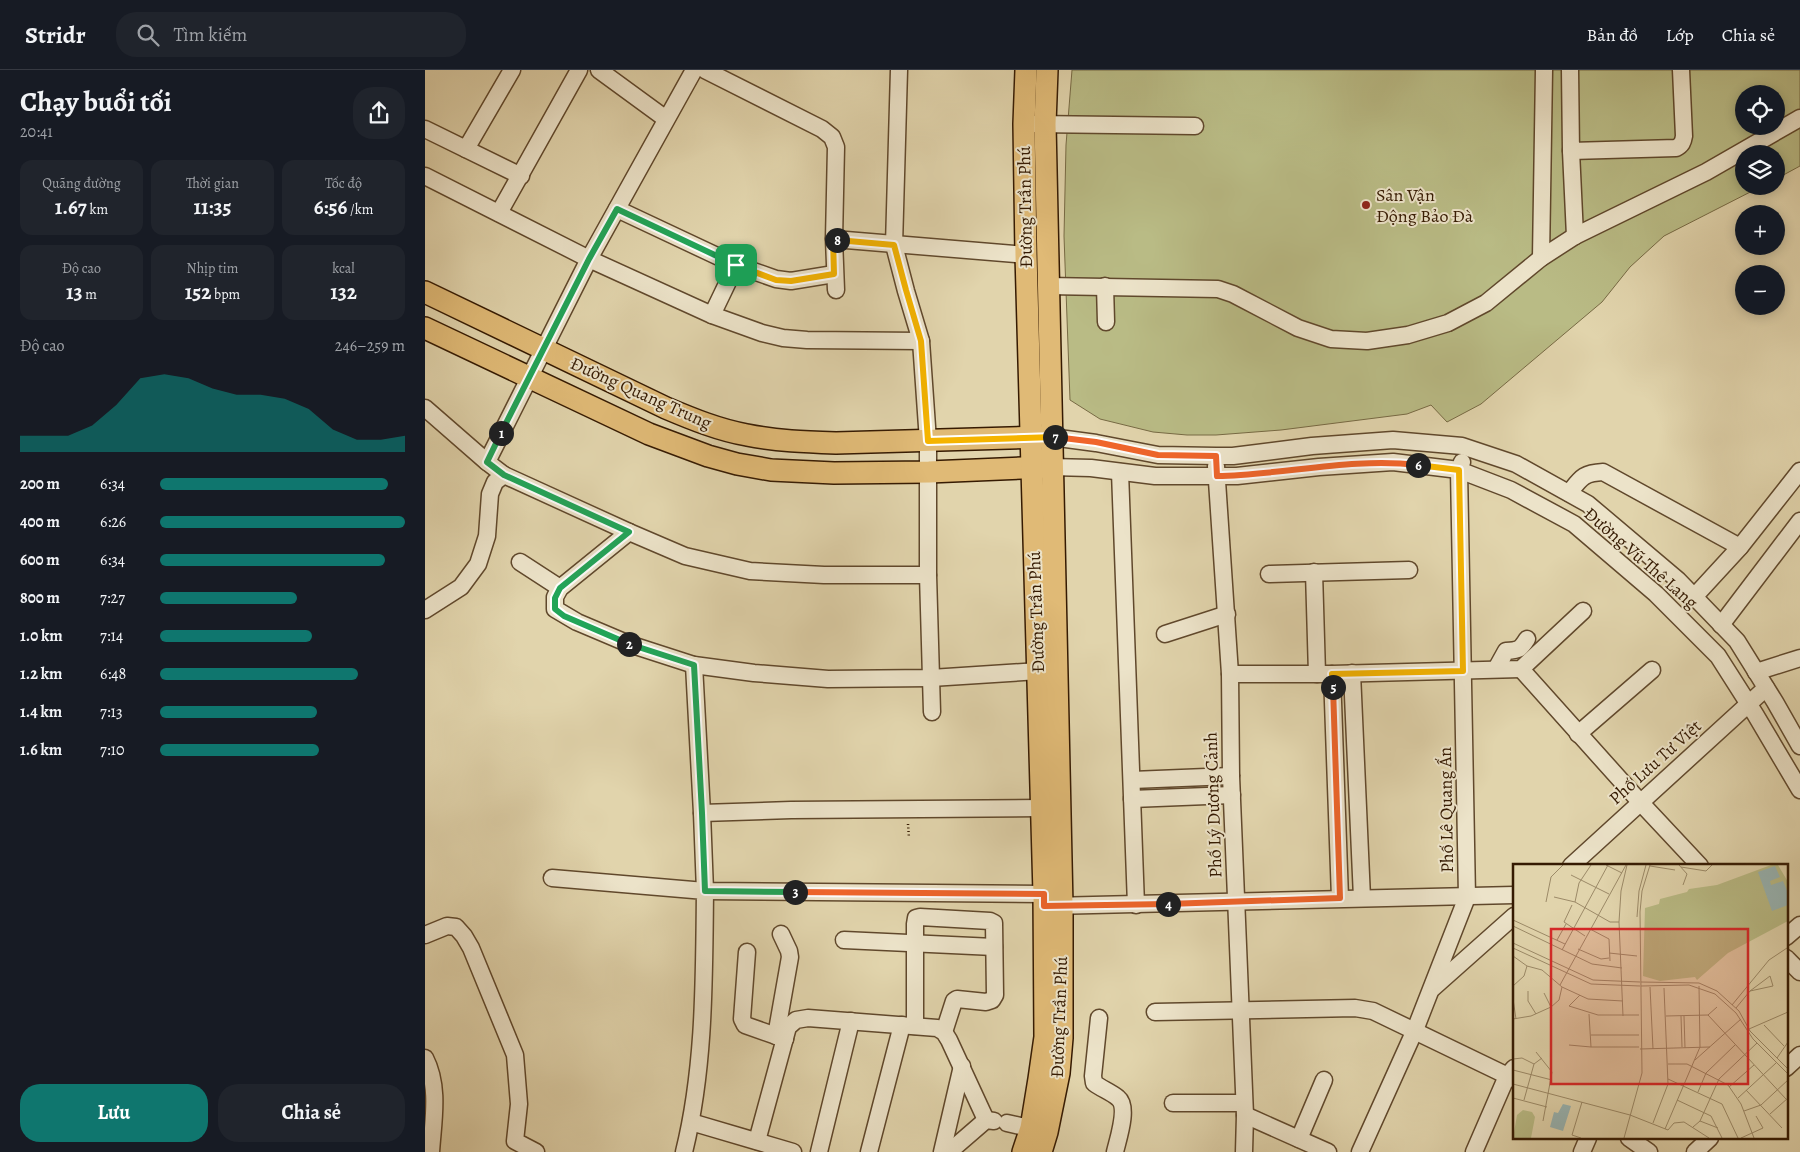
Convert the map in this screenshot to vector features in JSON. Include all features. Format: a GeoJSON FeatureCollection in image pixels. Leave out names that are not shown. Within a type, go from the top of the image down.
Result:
{"type":"FeatureCollection","features":[{"type":"Feature","properties":{"kind":"main road","name":"Đường Trần Phú"},"geometry":{"type":"LineString","coordinates":[[1026,70],[1034,124],[1047,286],[1040,437]]}},
{"type":"Feature","properties":{"kind":"main road","name":"Đường Trần Phú"},"geometry":{"type":"LineString","coordinates":[[1023,1152],[1040,1137],[1039,1079],[1045,1037],[1050,902],[1040,437],[1026,255],[1034,124],[1047,70]]}},
{"type":"Feature","properties":{"kind":"main road","name":"Đường Quang Trung"},"geometry":{"type":"LineString","coordinates":[[425,292],[674,412],[746,435],[804,442],[890,443],[1040,437]]}},
{"type":"Feature","properties":{"kind":"main road","name":"Đường Quang Trung"},"geometry":{"type":"LineString","coordinates":[[425,328],[649,434],[737,464],[771,470],[800,472],[929,472],[1041,467]]}},
{"type":"Feature","properties":{"kind":"main road","name":"Đường Trần Phú"},"geometry":{"type":"LineString","coordinates":[[1041,467],[1039,671],[1042,808],[1050,902]]}},
{"type":"Feature","properties":{"kind":"street"},"geometry":{"type":"LineString","coordinates":[[466,149],[512,70]]}},
{"type":"Feature","properties":{"kind":"street"},"geometry":{"type":"LineString","coordinates":[[499,213],[579,70]]}},
{"type":"Feature","properties":{"kind":"street"},"geometry":{"type":"LineString","coordinates":[[599,70],[666,119]]}},
{"type":"Feature","properties":{"kind":"street"},"geometry":{"type":"LineString","coordinates":[[487,462],[589,259],[694,70]]}},
{"type":"Feature","properties":{"kind":"street"},"geometry":{"type":"LineString","coordinates":[[617,209],[736,265],[776,280],[835,282],[833,239],[836,147],[832,137],[822,128],[705,70]]}},
{"type":"Feature","properties":{"kind":"street"},"geometry":{"type":"LineString","coordinates":[[899,70],[894,245],[921,341],[929,472],[928,575],[932,712]]}},
{"type":"Feature","properties":{"kind":"street"},"geometry":{"type":"LineString","coordinates":[[1541,258],[1544,70]]}},
{"type":"Feature","properties":{"kind":"street"},"geometry":{"type":"LineString","coordinates":[[1570,70],[1575,236]]}},
{"type":"Feature","properties":{"kind":"street"},"geometry":{"type":"LineString","coordinates":[[1571,151],[1676,148],[1682,144],[1684,136],[1681,70]]}},
{"type":"Feature","properties":{"kind":"street"},"geometry":{"type":"LineString","coordinates":[[1047,286],[1218,289],[1233,294],[1298,328],[1331,339],[1367,341],[1408,336],[1448,323],[1486,303],[1541,258],[1575,236],[1697,176],[1800,118]]}},
{"type":"Feature","properties":{"kind":"street"},"geometry":{"type":"LineString","coordinates":[[1034,124],[1195,126]]}},
{"type":"Feature","properties":{"kind":"street"},"geometry":{"type":"LineString","coordinates":[[425,129],[521,176]]}},
{"type":"Feature","properties":{"kind":"street"},"geometry":{"type":"LineString","coordinates":[[425,176],[589,259],[712,315],[762,333],[783,338],[807,340],[921,341]]}},
{"type":"Feature","properties":{"kind":"street"},"geometry":{"type":"LineString","coordinates":[[833,239],[1026,255]]}},
{"type":"Feature","properties":{"kind":"street"},"geometry":{"type":"LineString","coordinates":[[712,315],[736,265]]}},
{"type":"Feature","properties":{"kind":"street"},"geometry":{"type":"LineString","coordinates":[[1105,286],[1106,322]]}},
{"type":"Feature","properties":{"kind":"street"},"geometry":{"type":"LineString","coordinates":[[425,408],[504,475],[685,556],[750,571],[824,575],[928,575]]}},
{"type":"Feature","properties":{"kind":"street","name":"Đường Vũ Thê Lang"},"geometry":{"type":"LineString","coordinates":[[1040,437],[1096,442],[1158,455],[1216,456],[1233,456],[1312,446],[1393,440],[1462,446],[1517,464],[1588,504],[1678,580],[1737,641],[1800,746]]}},
{"type":"Feature","properties":{"kind":"street","name":"Phố Lê Quang Ấn"},"geometry":{"type":"LineString","coordinates":[[1360,1152],[1415,1030],[1467,897],[1459,470],[1468,448]]}},
{"type":"Feature","properties":{"kind":"street","name":"Phố Lý Dương Cảnh"},"geometry":{"type":"LineString","coordinates":[[1216,456],[1230,674],[1231,776],[1244,1152]]}},
{"type":"Feature","properties":{"kind":"street","name":"Đường Vũ Thê Lang"},"geometry":{"type":"LineString","coordinates":[[1041,467],[1091,468],[1155,476],[1237,476],[1319,467],[1393,462],[1459,470],[1511,490],[1574,524],[1656,594],[1718,656],[1795,772],[1800,790]]}},
{"type":"Feature","properties":{"kind":"street"},"geometry":{"type":"LineString","coordinates":[[1694,597],[1740,547],[1800,471]]}},
{"type":"Feature","properties":{"kind":"street"},"geometry":{"type":"LineString","coordinates":[[1120,472],[1136,905]]}},
{"type":"Feature","properties":{"kind":"street"},"geometry":{"type":"LineString","coordinates":[[1569,493],[1579,479],[1590,473],[1603,472],[1740,547]]}},
{"type":"Feature","properties":{"kind":"street"},"geometry":{"type":"LineString","coordinates":[[425,610],[461,587],[478,564],[487,536],[490,494],[495,482],[504,475]]}},
{"type":"Feature","properties":{"kind":"street"},"geometry":{"type":"LineString","coordinates":[[1721,624],[1800,521]]}},
{"type":"Feature","properties":{"kind":"street"},"geometry":{"type":"LineString","coordinates":[[629,532],[560,588],[555,598],[555,609],[564,616],[629,644],[694,665],[754,673],[828,679],[931,678],[1039,671]]}},
{"type":"Feature","properties":{"kind":"street"},"geometry":{"type":"LineString","coordinates":[[520,562],[560,588]]}},
{"type":"Feature","properties":{"kind":"street"},"geometry":{"type":"LineString","coordinates":[[1269,574],[1409,570]]}},
{"type":"Feature","properties":{"kind":"street"},"geometry":{"type":"LineString","coordinates":[[1314,572],[1325,674],[1340,898]]}},
{"type":"Feature","properties":{"kind":"street"},"geometry":{"type":"LineString","coordinates":[[1230,674],[1352,674],[1521,669],[1583,611]]}},
{"type":"Feature","properties":{"kind":"street"},"geometry":{"type":"LineString","coordinates":[[1165,634],[1227,614]]}},
{"type":"Feature","properties":{"kind":"street"},"geometry":{"type":"LineString","coordinates":[[1496,670],[1506,651],[1521,648],[1527,639]]}},
{"type":"Feature","properties":{"kind":"street"},"geometry":{"type":"LineString","coordinates":[[1756,672],[1800,658]]}},
{"type":"Feature","properties":{"kind":"street"},"geometry":{"type":"LineString","coordinates":[[684,1152],[691,1122],[699,1061],[705,891],[694,665]]}},
{"type":"Feature","properties":{"kind":"street"},"geometry":{"type":"LineString","coordinates":[[1521,669],[1578,734],[1698,864]]}},
{"type":"Feature","properties":{"kind":"street"},"geometry":{"type":"LineString","coordinates":[[1578,734],[1653,670]]}},
{"type":"Feature","properties":{"kind":"street"},"geometry":{"type":"LineString","coordinates":[[1352,674],[1362,898]]}},
{"type":"Feature","properties":{"kind":"street","name":"Phố Lưu Tư Việt"},"geometry":{"type":"LineString","coordinates":[[1573,864],[1766,688]]}},
{"type":"Feature","properties":{"kind":"street"},"geometry":{"type":"LineString","coordinates":[[1131,780],[1231,776]]}},
{"type":"Feature","properties":{"kind":"street"},"geometry":{"type":"LineString","coordinates":[[1132,799],[1232,795]]}},
{"type":"Feature","properties":{"kind":"street"},"geometry":{"type":"LineString","coordinates":[[702,813],[791,810],[1042,808]]}},
{"type":"Feature","properties":{"kind":"street"},"geometry":{"type":"LineString","coordinates":[[552,878],[705,891],[1136,905],[1340,898],[1513,895]]}},
{"type":"Feature","properties":{"kind":"street"},"geometry":{"type":"LineString","coordinates":[[1431,989],[1513,917]]}},
{"type":"Feature","properties":{"kind":"street"},"geometry":{"type":"LineString","coordinates":[[869,1152],[909,1026],[916,918],[990,921],[994,923],[995,995],[992,1000],[985,1002],[957,999],[954,1001],[944,1032]]}},
{"type":"Feature","properties":{"kind":"street"},"geometry":{"type":"LineString","coordinates":[[1787,936],[1800,925]]}},
{"type":"Feature","properties":{"kind":"street"},"geometry":{"type":"LineString","coordinates":[[425,935],[447,926],[456,928],[464,936],[471,948],[515,1054],[519,1104],[514,1146],[537,1152]]}},
{"type":"Feature","properties":{"kind":"street"},"geometry":{"type":"LineString","coordinates":[[757,1141],[780,1037],[790,958],[789,951],[781,934]]}},
{"type":"Feature","properties":{"kind":"street"},"geometry":{"type":"LineString","coordinates":[[844,940],[994,947]]}},
{"type":"Feature","properties":{"kind":"street"},"geometry":{"type":"LineString","coordinates":[[747,952],[742,1019],[745,1025],[780,1037]]}},
{"type":"Feature","properties":{"kind":"street"},"geometry":{"type":"LineString","coordinates":[[1787,959],[1800,972]]}},
{"type":"Feature","properties":{"kind":"street"},"geometry":{"type":"LineString","coordinates":[[1155,1012],[1355,1008],[1373,1011],[1511,1074],[1474,1152]]}},
{"type":"Feature","properties":{"kind":"street"},"geometry":{"type":"LineString","coordinates":[[780,1037],[796,1020],[808,1018],[937,1028],[944,1032],[962,1066],[996,1121],[1040,1137]]}},
{"type":"Feature","properties":{"kind":"street"},"geometry":{"type":"LineString","coordinates":[[1099,1018],[1093,1076],[1094,1083],[1117,1097],[1122,1102],[1124,1112],[1115,1152]]}},
{"type":"Feature","properties":{"kind":"street"},"geometry":{"type":"LineString","coordinates":[[819,1152],[851,1021]]}},
{"type":"Feature","properties":{"kind":"street"},"geometry":{"type":"LineString","coordinates":[[1787,1067],[1800,1055]]}},
{"type":"Feature","properties":{"kind":"street"},"geometry":{"type":"LineString","coordinates":[[425,1058],[432,1072],[435,1103],[429,1122],[431,1152]]}},
{"type":"Feature","properties":{"kind":"street"},"geometry":{"type":"LineString","coordinates":[[942,1152],[962,1066]]}},
{"type":"Feature","properties":{"kind":"street"},"geometry":{"type":"LineString","coordinates":[[1299,1139],[1324,1080]]}},
{"type":"Feature","properties":{"kind":"street"},"geometry":{"type":"LineString","coordinates":[[1173,1103],[1244,1109],[1299,1139],[1328,1152]]}},
{"type":"Feature","properties":{"kind":"street"},"geometry":{"type":"LineString","coordinates":[[949,1152],[996,1121]]}},
{"type":"Feature","properties":{"kind":"street"},"geometry":{"type":"LineString","coordinates":[[691,1122],[793,1152]]}},
{"type":"Feature","properties":{"kind":"street"},"geometry":{"type":"LineString","coordinates":[[1582,1152],[1587,1140]]}},
{"type":"Feature","properties":{"kind":"street"},"geometry":{"type":"LineString","coordinates":[[1632,1140],[1649,1152]]}},
{"type":"Feature","properties":{"kind":"street"},"geometry":{"type":"LineString","coordinates":[[1695,1152],[1707,1140]]}},
{"type":"Feature","properties":{"kind":"green space"},"geometry":{"type":"Polygon","coordinates":[[[1072,70],[1800,70],[1800,166],[1785,174],[1785,145],[1735,145],[1735,195],[1744,195],[1664,236],[1630,267],[1602,302],[1481,404],[1447,422],[1431,405],[1407,414],[1281,430],[1216,435],[1153,432],[1100,419],[1070,400],[1064,236],[1066,145],[1072,70]]]}},
{"type":"Feature","properties":{"kind":"place","name":"Sân Vận Động Bảo Đà"},"geometry":{"type":"Point","coordinates":[1366,205]}},
{"type":"Feature","properties":{"kind":"route"},"geometry":{"type":"LineString","coordinates":[[617,209],[736,265],[776,280],[808,279],[834,274],[833,239],[894,245],[921,341],[928,441],[1051,437],[1096,442],[1158,455],[1216,456],[1217,476],[1237,476],[1319,467],[1393,462],[1459,470],[1463,671],[1332,674],[1340,898],[1044,906],[1044,894],[705,891],[694,665],[629,644],[564,616],[555,609],[555,598],[560,588],[629,532],[504,475],[487,462],[589,259],[617,209]]}}]}
